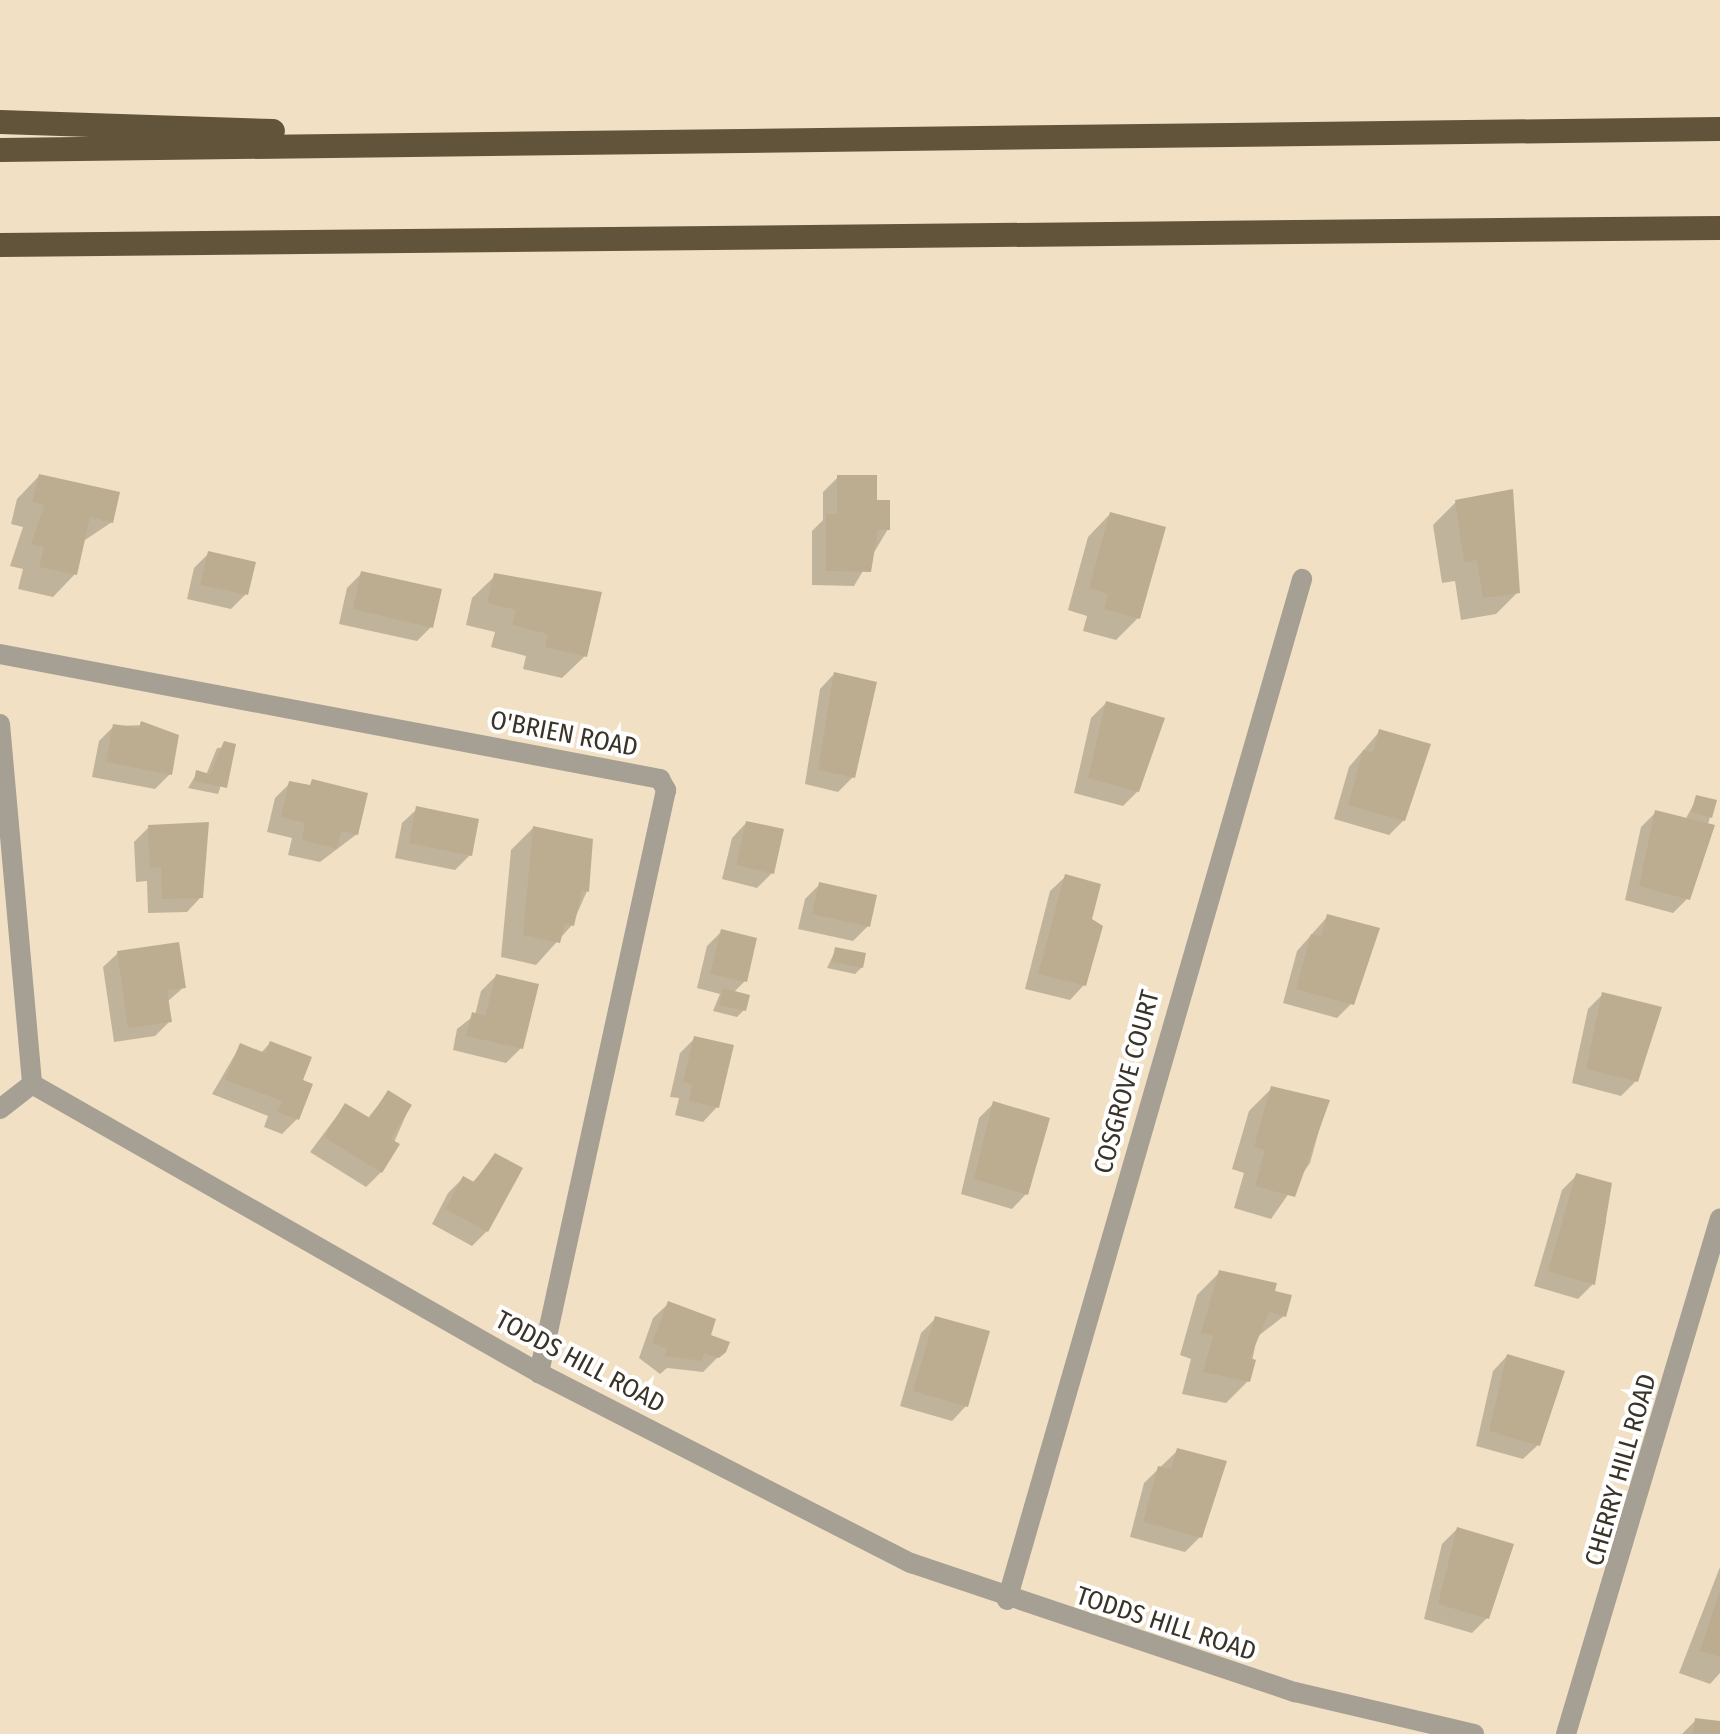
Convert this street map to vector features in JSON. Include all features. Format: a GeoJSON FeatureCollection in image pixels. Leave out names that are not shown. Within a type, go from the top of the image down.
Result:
{"type":"FeatureCollection","features":[{"type":"Feature","properties":{"kind":"highway"},"geometry":{"type":"LineString","coordinates":[[0,122],[543,142]]}},
{"type":"Feature","properties":{"kind":"highway"},"geometry":{"type":"LineString","coordinates":[[0,150],[1720,129]]}},
{"type":"Feature","properties":{"kind":"highway"},"geometry":{"type":"LineString","coordinates":[[0,245],[1720,228]]}},
{"type":"Feature","properties":{"kind":"highway"},"geometry":{"type":"LineString","coordinates":[[0,253],[167,244]]}},
{"type":"Feature","properties":{"kind":"street","name":"COSGROVE COURT"},"geometry":{"type":"LineString","coordinates":[[1007,1600],[1302,579]]}},
{"type":"Feature","properties":{"kind":"street","name":"O'BRIEN ROAD"},"geometry":{"type":"LineString","coordinates":[[0,654],[660,779],[666,790],[539,1373]]}},
{"type":"Feature","properties":{"kind":"street"},"geometry":{"type":"LineString","coordinates":[[0,724],[32,1084],[0,1109]]}},
{"type":"Feature","properties":{"kind":"street","name":"TODDS HILL ROAD"},"geometry":{"type":"LineString","coordinates":[[32,1084],[539,1373],[911,1563],[1007,1600],[1295,1692],[1474,1734]]}},
{"type":"Feature","properties":{"kind":"street","name":"CHERRY HILL ROAD"},"geometry":{"type":"LineString","coordinates":[[1566,1734],[1720,1218]]}},
{"type":"Feature","properties":{"kind":"building"},"geometry":{"type":"Polygon","coordinates":[[[39,474],[120,492],[113,523],[90,517],[77,575],[39,567],[44,547],[31,544],[44,505],[32,502],[39,474]]]}},
{"type":"Feature","properties":{"kind":"building"},"geometry":{"type":"Polygon","coordinates":[[[837,475],[877,475],[877,500],[890,500],[890,530],[878,530],[871,572],[826,571],[826,514],[837,514],[837,475]]]}},
{"type":"Feature","properties":{"kind":"building"},"geometry":{"type":"Polygon","coordinates":[[[1513,489],[1520,593],[1483,598],[1477,560],[1464,562],[1455,500],[1513,489]]]}},
{"type":"Feature","properties":{"kind":"building"},"geometry":{"type":"Polygon","coordinates":[[[1110,512],[1166,527],[1140,619],[1104,609],[1108,594],[1089,588],[1110,512]]]}},
{"type":"Feature","properties":{"kind":"building"},"geometry":{"type":"Polygon","coordinates":[[[208,551],[256,562],[248,595],[200,585],[208,551]]]}},
{"type":"Feature","properties":{"kind":"building"},"geometry":{"type":"Polygon","coordinates":[[[361,571],[442,589],[433,628],[353,609],[361,571]]]}},
{"type":"Feature","properties":{"kind":"building"},"geometry":{"type":"Polygon","coordinates":[[[494,573],[602,592],[587,657],[545,647],[548,634],[512,625],[516,610],[487,603],[494,573]]]}},
{"type":"Feature","properties":{"kind":"building"},"geometry":{"type":"Polygon","coordinates":[[[834,672],[877,682],[855,778],[818,770],[834,672]]]}},
{"type":"Feature","properties":{"kind":"building"},"geometry":{"type":"Polygon","coordinates":[[[1106,701],[1165,718],[1139,792],[1088,778],[1106,701]]]}},
{"type":"Feature","properties":{"kind":"building"},"geometry":{"type":"Polygon","coordinates":[[[141,721],[179,735],[172,775],[106,762],[113,724],[139,728],[141,721]]]}},
{"type":"Feature","properties":{"kind":"building"},"geometry":{"type":"Polygon","coordinates":[[[1379,729],[1431,744],[1405,821],[1348,805],[1363,750],[1373,753],[1379,729]]]}},
{"type":"Feature","properties":{"kind":"building"},"geometry":{"type":"Polygon","coordinates":[[[224,741],[236,744],[227,788],[194,781],[196,770],[210,774],[224,741]]]}},
{"type":"Feature","properties":{"kind":"building"},"geometry":{"type":"Polygon","coordinates":[[[312,779],[368,793],[358,835],[341,831],[337,849],[302,840],[305,823],[281,817],[289,781],[310,785],[312,779]]]}},
{"type":"Feature","properties":{"kind":"building"},"geometry":{"type":"Polygon","coordinates":[[[1696,795],[1717,800],[1712,818],[1691,812],[1696,795]]]}},
{"type":"Feature","properties":{"kind":"building"},"geometry":{"type":"Polygon","coordinates":[[[416,806],[479,819],[472,856],[409,843],[416,806]]]}},
{"type":"Feature","properties":{"kind":"building"},"geometry":{"type":"Polygon","coordinates":[[[1655,810],[1715,825],[1690,900],[1639,886],[1655,810]]]}},
{"type":"Feature","properties":{"kind":"building"},"geometry":{"type":"Polygon","coordinates":[[[746,821],[784,829],[774,874],[736,865],[746,821]]]}},
{"type":"Feature","properties":{"kind":"building"},"geometry":{"type":"Polygon","coordinates":[[[209,822],[203,898],[162,899],[161,867],[150,868],[148,825],[209,822]]]}},
{"type":"Feature","properties":{"kind":"building"},"geometry":{"type":"Polygon","coordinates":[[[533,826],[593,839],[589,892],[582,890],[574,926],[565,924],[560,943],[523,935],[533,826]]]}},
{"type":"Feature","properties":{"kind":"building"},"geometry":{"type":"Polygon","coordinates":[[[1065,874],[1101,884],[1092,919],[1103,926],[1086,986],[1038,974],[1065,874]]]}},
{"type":"Feature","properties":{"kind":"building"},"geometry":{"type":"Polygon","coordinates":[[[819,882],[877,895],[870,927],[812,914],[819,882]]]}},
{"type":"Feature","properties":{"kind":"building"},"geometry":{"type":"Polygon","coordinates":[[[1327,914],[1380,928],[1354,1005],[1296,989],[1311,934],[1321,937],[1327,914]]]}},
{"type":"Feature","properties":{"kind":"building"},"geometry":{"type":"Polygon","coordinates":[[[721,929],[757,938],[747,982],[710,974],[721,929]]]}},
{"type":"Feature","properties":{"kind":"building"},"geometry":{"type":"Polygon","coordinates":[[[179,942],[186,988],[167,990],[172,1022],[128,1028],[117,951],[179,942]]]}},
{"type":"Feature","properties":{"kind":"building"},"geometry":{"type":"Polygon","coordinates":[[[835,947],[866,953],[863,968],[832,962],[835,947]]]}},
{"type":"Feature","properties":{"kind":"building"},"geometry":{"type":"Polygon","coordinates":[[[496,974],[539,984],[523,1049],[466,1036],[472,1012],[485,1016],[496,974]]]}},
{"type":"Feature","properties":{"kind":"building"},"geometry":{"type":"Polygon","coordinates":[[[723,988],[750,995],[746,1011],[719,1005],[723,988]]]}},
{"type":"Feature","properties":{"kind":"building"},"geometry":{"type":"Polygon","coordinates":[[[1602,992],[1662,1007],[1638,1082],[1586,1069],[1602,992]]]}},
{"type":"Feature","properties":{"kind":"building"},"geometry":{"type":"Polygon","coordinates":[[[694,1036],[734,1045],[719,1108],[689,1101],[692,1084],[683,1082],[694,1036]]]}},
{"type":"Feature","properties":{"kind":"building"},"geometry":{"type":"Polygon","coordinates":[[[270,1041],[312,1057],[303,1080],[313,1084],[299,1120],[277,1112],[282,1101],[225,1080],[240,1043],[265,1053],[270,1041]]]}},
{"type":"Feature","properties":{"kind":"building"},"geometry":{"type":"Polygon","coordinates":[[[1271,1086],[1330,1100],[1295,1197],[1255,1186],[1265,1150],[1254,1147],[1271,1086]]]}},
{"type":"Feature","properties":{"kind":"building"},"geometry":{"type":"Polygon","coordinates":[[[388,1090],[412,1105],[391,1139],[400,1144],[382,1173],[324,1137],[345,1103],[370,1118],[388,1090]]]}},
{"type":"Feature","properties":{"kind":"building"},"geometry":{"type":"Polygon","coordinates":[[[993,1101],[1050,1118],[1028,1195],[974,1179],[993,1101]]]}},
{"type":"Feature","properties":{"kind":"building"},"geometry":{"type":"Polygon","coordinates":[[[495,1153],[523,1168],[488,1232],[445,1209],[463,1176],[474,1182],[495,1153]]]}},
{"type":"Feature","properties":{"kind":"building"},"geometry":{"type":"Polygon","coordinates":[[[1576,1173],[1612,1183],[1595,1285],[1548,1271],[1576,1173]]]}},
{"type":"Feature","properties":{"kind":"building"},"geometry":{"type":"Polygon","coordinates":[[[1219,1270],[1277,1283],[1275,1291],[1292,1295],[1286,1317],[1269,1312],[1250,1358],[1256,1360],[1250,1382],[1203,1372],[1213,1336],[1201,1333],[1219,1270]]]}},
{"type":"Feature","properties":{"kind":"building"},"geometry":{"type":"Polygon","coordinates":[[[668,1301],[716,1319],[711,1335],[730,1342],[726,1352],[719,1358],[704,1353],[702,1361],[664,1356],[667,1349],[652,1343],[668,1301]]]}},
{"type":"Feature","properties":{"kind":"building"},"geometry":{"type":"Polygon","coordinates":[[[935,1316],[990,1331],[968,1407],[913,1391],[935,1316]]]}},
{"type":"Feature","properties":{"kind":"building"},"geometry":{"type":"Polygon","coordinates":[[[1507,1354],[1565,1371],[1540,1446],[1489,1431],[1507,1354]]]}},
{"type":"Feature","properties":{"kind":"building"},"geometry":{"type":"Polygon","coordinates":[[[1177,1448],[1227,1461],[1202,1538],[1143,1522],[1158,1466],[1171,1469],[1177,1448]]]}},
{"type":"Feature","properties":{"kind":"building"},"geometry":{"type":"Polygon","coordinates":[[[1457,1527],[1514,1544],[1489,1619],[1438,1604],[1457,1527]]]}},
{"type":"Feature","properties":{"kind":"building"},"geometry":{"type":"Polygon","coordinates":[[[1720,1593],[1720,1657],[1700,1651],[1720,1593]]]}},
{"type":"Feature","properties":{"kind":"building"},"geometry":{"type":"Polygon","coordinates":[[[1695,1718],[1720,1721],[1720,1734],[1693,1734],[1695,1718]]]}}]}
